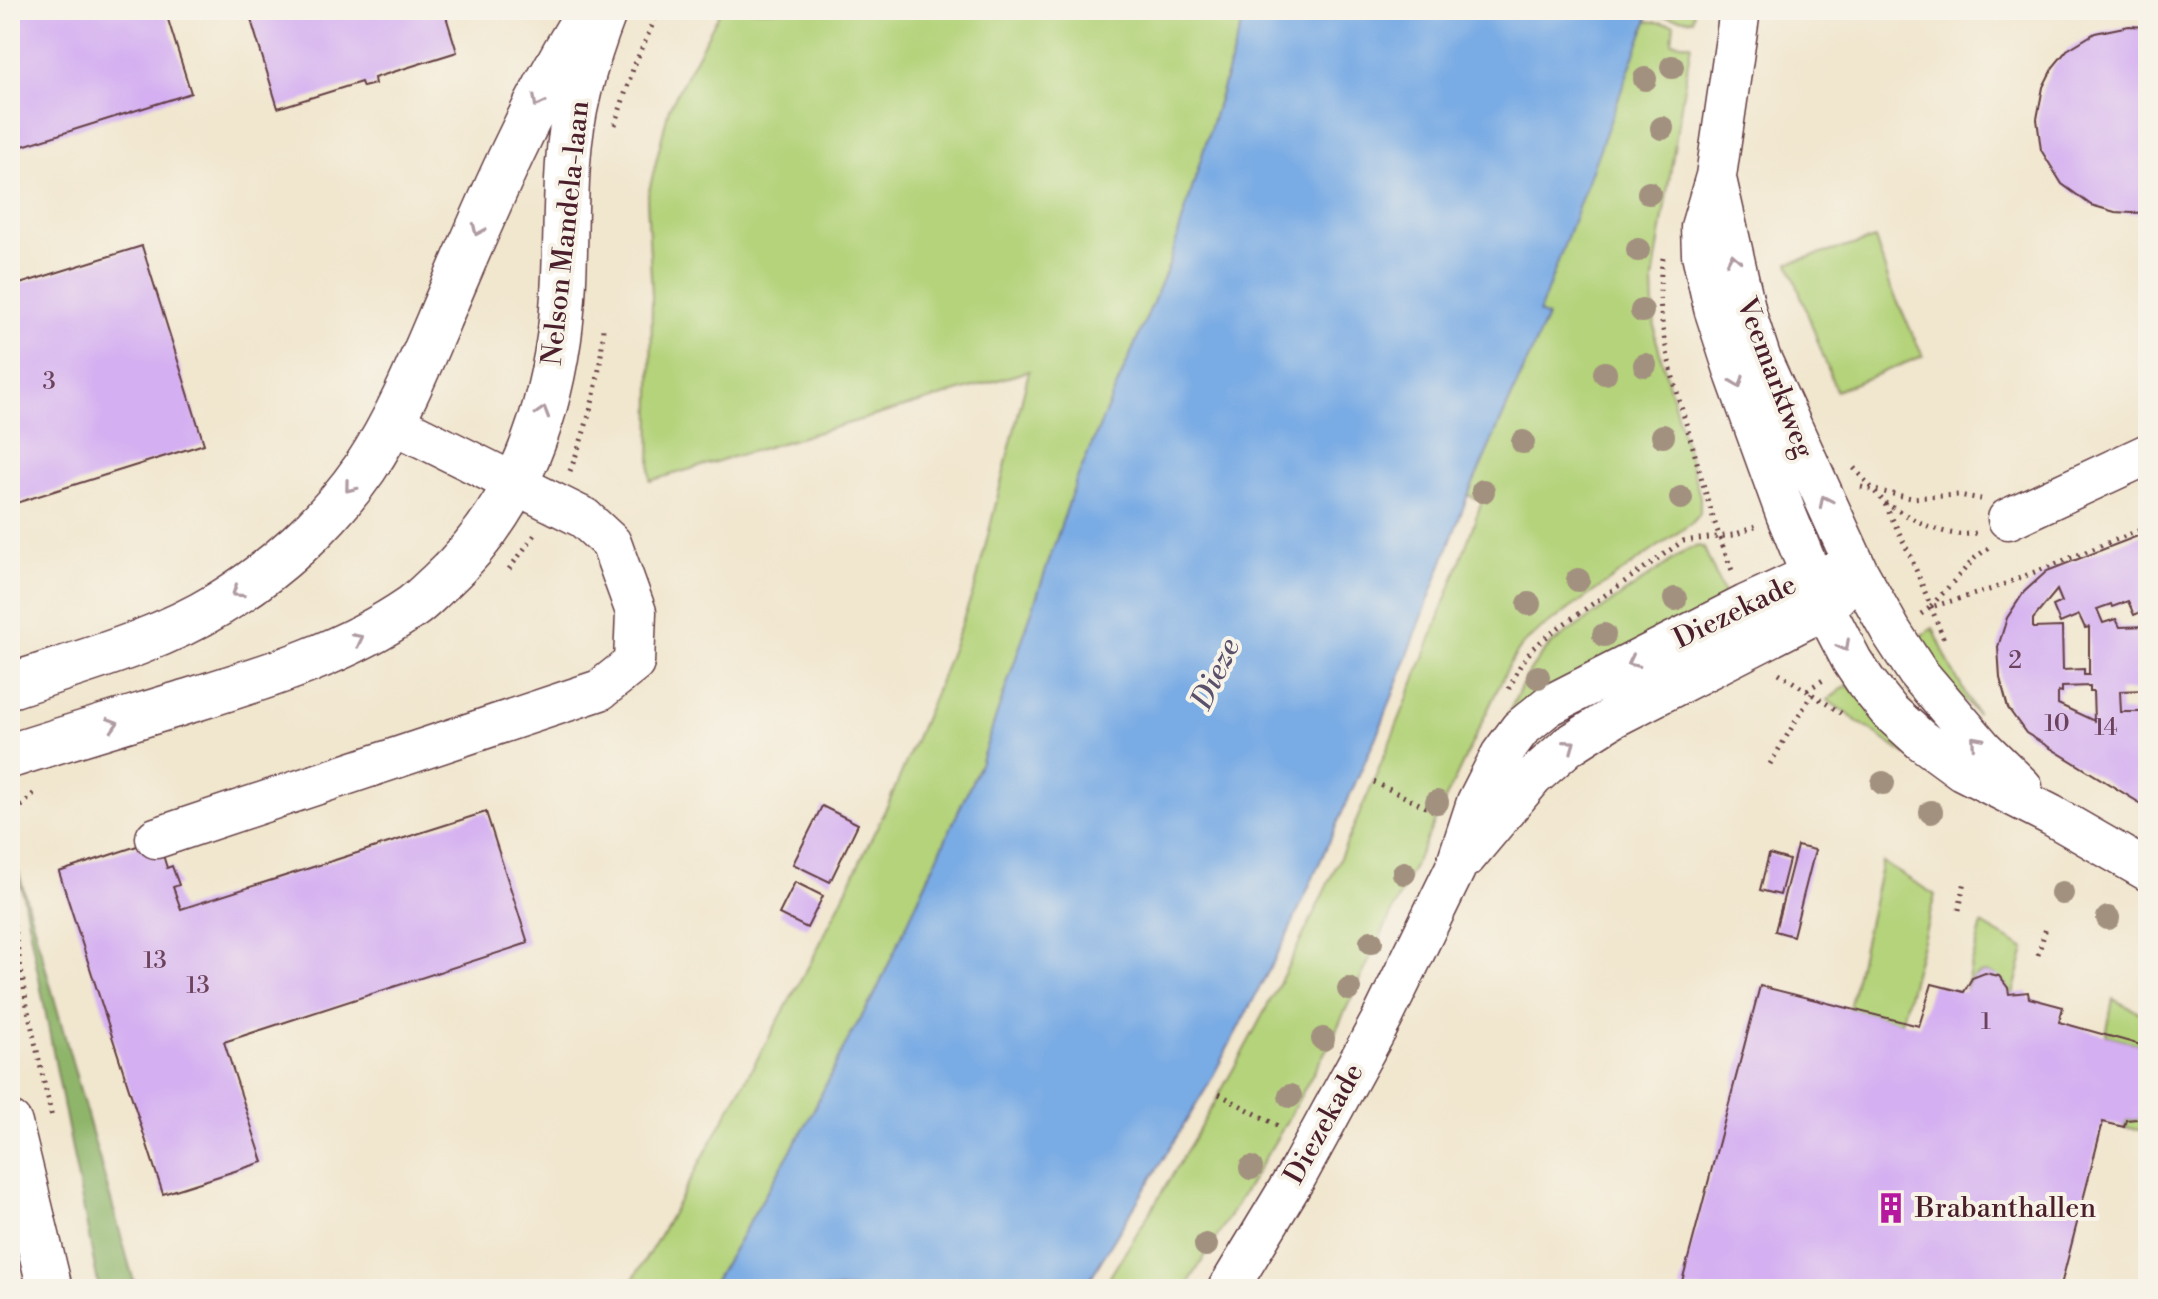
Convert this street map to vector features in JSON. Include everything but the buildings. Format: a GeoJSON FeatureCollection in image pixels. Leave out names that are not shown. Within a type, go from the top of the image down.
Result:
{"type":"FeatureCollection","features":[{"type":"Feature","properties":{"kind":"main road","name":"Nelson Mandela-laan"},"geometry":{"type":"LineString","coordinates":[[10,686],[133,645],[179,626],[252,582],[298,545],[332,509],[365,468],[391,422],[516,145],[591,10]]}},
{"type":"Feature","properties":{"kind":"main road","name":"Nelson Mandela-laan"},"geometry":{"type":"LineString","coordinates":[[10,756],[263,678],[356,640],[414,606],[465,559],[495,521],[516,485],[535,439],[550,387],[559,336],[573,117],[584,67],[605,10]]}},
{"type":"Feature","properties":{"kind":"main road"},"geometry":{"type":"LineString","coordinates":[[10,1124],[50,1289]]}},
{"type":"Feature","properties":{"kind":"street","name":"Veemarktweg"},"geometry":{"type":"LineString","coordinates":[[1740,10],[1716,176],[1701,227],[1706,278],[1736,376],[1818,592],[1852,661],[1900,721],[1962,770],[2051,815]]}},
{"type":"Feature","properties":{"kind":"street","name":"Veemarktweg"},"geometry":{"type":"LineString","coordinates":[[1716,176],[1738,282],[1760,357],[1858,572],[1918,673],[1983,749],[2051,815]]}},
{"type":"Feature","properties":{"kind":"street"},"geometry":{"type":"LineString","coordinates":[[156,838],[600,690],[634,663],[636,612],[611,543],[584,518],[391,422]]}},
{"type":"Feature","properties":{"kind":"street"},"geometry":{"type":"LineString","coordinates":[[2019,513],[2148,454]]}},
{"type":"Feature","properties":{"kind":"street","name":"Diezekade"},"geometry":{"type":"LineString","coordinates":[[1228,1289],[1297,1175],[1354,1071],[1455,869],[1477,802],[1501,755],[1520,729],[1548,706],[1746,605],[1818,592],[1858,572]]}},
{"type":"Feature","properties":{"kind":"street"},"geometry":{"type":"LineString","coordinates":[[2051,815],[2148,871]]}},
{"type":"Feature","properties":{"kind":"path","name":"Nelson Mandela-laan"},"geometry":{"type":"LineString","coordinates":[[613,137],[629,81],[659,10]]}},
{"type":"Feature","properties":{"kind":"path","name":"Veemarktweg"},"geometry":{"type":"LineString","coordinates":[[1849,462],[1884,502]]}},
{"type":"Feature","properties":{"kind":"path"},"geometry":{"type":"LineString","coordinates":[[1871,488],[1911,498],[1959,495],[2019,513]]}},
{"type":"Feature","properties":{"kind":"path"},"geometry":{"type":"LineString","coordinates":[[1884,502],[1928,525],[1964,536],[2019,513]]}},
{"type":"Feature","properties":{"kind":"path"},"geometry":{"type":"LineString","coordinates":[[1884,502],[1931,607]]}},
{"type":"Feature","properties":{"kind":"path"},"geometry":{"type":"LineString","coordinates":[[1931,607],[2019,513]]}},
{"type":"Feature","properties":{"kind":"path"},"geometry":{"type":"LineString","coordinates":[[1931,607],[1992,589],[2148,527]]}},
{"type":"Feature","properties":{"kind":"path"},"geometry":{"type":"LineString","coordinates":[[1770,764],[1812,694]]}},
{"type":"Feature","properties":{"kind":"path"},"geometry":{"type":"LineString","coordinates":[[1374,782],[1448,817]]}},
{"type":"Feature","properties":{"kind":"path"},"geometry":{"type":"LineString","coordinates":[[1959,910],[1965,881]]}},
{"type":"Feature","properties":{"kind":"path"},"geometry":{"type":"LineString","coordinates":[[10,901],[27,1006],[55,1130]]}},
{"type":"Feature","properties":{"kind":"path"},"geometry":{"type":"LineString","coordinates":[[2038,955],[2046,928]]}},
{"type":"Feature","properties":{"kind":"path"},"geometry":{"type":"LineString","coordinates":[[1219,1094],[1289,1132]]}},
{"type":"Feature","properties":{"kind":"green space"},"geometry":{"type":"Polygon","coordinates":[[[721,10],[1246,10],[1169,265],[1076,481],[980,764],[876,992],[807,1123],[710,1289],[627,1289],[813,958],[890,800],[975,587],[1029,371],[650,481],[652,296],[647,199],[669,108],[721,10]]]}},
{"type":"Feature","properties":{"kind":"green space"},"geometry":{"type":"Polygon","coordinates":[[[1648,10],[1694,10],[1693,20],[1648,14],[1648,10]]]}},
{"type":"Feature","properties":{"kind":"green space"},"geometry":{"type":"Polygon","coordinates":[[[1647,21],[1674,24],[1672,42],[1691,44],[1653,280],[1655,335],[1700,497],[1700,514],[1541,629],[1523,644],[1509,665],[1331,1041],[1279,1135],[1185,1289],[1102,1289],[1179,1164],[1252,1035],[1297,948],[1373,783],[1419,671],[1482,501],[1468,495],[1547,317],[1538,314],[1647,21]]]}},
{"type":"Feature","properties":{"kind":"green space"},"geometry":{"type":"Polygon","coordinates":[[[1875,239],[1891,288],[1923,356],[1836,391],[1789,263],[1875,239]]]}},
{"type":"Feature","properties":{"kind":"green space"},"geometry":{"type":"Polygon","coordinates":[[[1704,548],[1727,601],[1502,729],[1529,672],[1553,643],[1688,549],[1704,548]]]}},
{"type":"Feature","properties":{"kind":"green space"},"geometry":{"type":"Polygon","coordinates":[[[1933,628],[1951,668],[1977,714],[1911,643],[1933,628]]]}},
{"type":"Feature","properties":{"kind":"green space"},"geometry":{"type":"Polygon","coordinates":[[[1848,685],[1911,749],[1906,755],[1827,700],[1848,685]]]}},
{"type":"Feature","properties":{"kind":"green space"},"geometry":{"type":"Polygon","coordinates":[[[1882,862],[1935,895],[1901,1022],[1849,1009],[1882,862]]]}},
{"type":"Feature","properties":{"kind":"green space"},"geometry":{"type":"Polygon","coordinates":[[[18,870],[136,1289],[99,1289],[18,870]]]}},
{"type":"Feature","properties":{"kind":"green space"},"geometry":{"type":"Polygon","coordinates":[[[1982,924],[2025,949],[2013,994],[2009,994],[2000,979],[1984,973],[1972,978],[1965,990],[1982,924]]]}},
{"type":"Feature","properties":{"kind":"green space"},"geometry":{"type":"Polygon","coordinates":[[[2113,999],[2148,1017],[2148,1047],[2106,1035],[2113,999]]]}},
{"type":"Feature","properties":{"kind":"green space"},"geometry":{"type":"Polygon","coordinates":[[[2148,1118],[2148,1132],[2124,1127],[2126,1120],[2148,1118]]]}},
{"type":"Feature","properties":{"kind":"water","name":"Dieze"},"geometry":{"type":"Polygon","coordinates":[[[1246,10],[1648,10],[1647,21],[1539,313],[1547,317],[1468,495],[1383,721],[1286,938],[1207,1087],[1084,1289],[710,1289],[807,1123],[876,992],[980,764],[1076,481],[1169,265],[1246,10]]]}},
{"type":"Feature","properties":{"kind":"place","name":"Brabanthallen"},"geometry":{"type":"Point","coordinates":[1891,1208]}}]}
